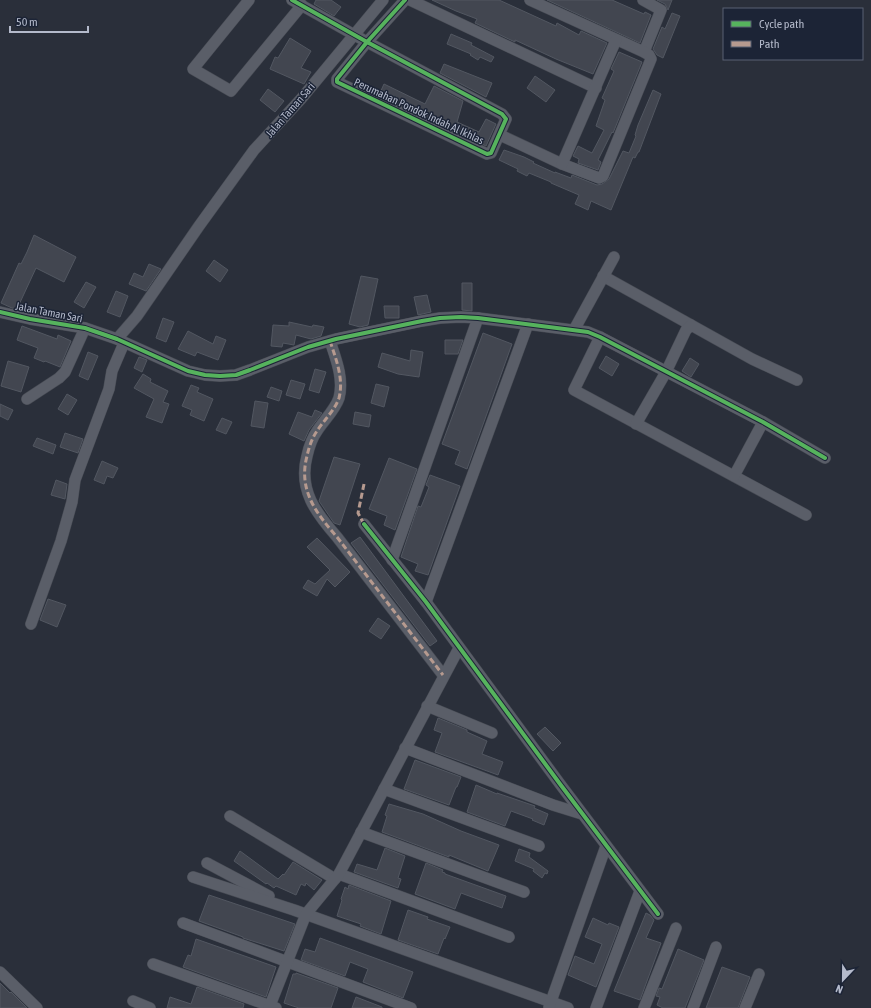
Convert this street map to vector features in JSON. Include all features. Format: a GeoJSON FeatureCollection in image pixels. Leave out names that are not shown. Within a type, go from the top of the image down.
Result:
{"type":"FeatureCollection","features":[{"type":"Feature","properties":{"kind":"street"},"geometry":{"type":"LineString","coordinates":[[249,0],[193,70],[231,91],[297,3]]}},
{"type":"Feature","properties":{"kind":"street","name":"Jalan Taman Sari"},"geometry":{"type":"LineString","coordinates":[[0,312],[30,319],[85,328],[120,341],[203,220],[254,150],[383,0]]}},
{"type":"Feature","properties":{"kind":"street","name":"Perumahan Pondok Indah Al Ikhlas"},"geometry":{"type":"LineString","coordinates":[[297,3],[354,35],[367,42],[502,114],[506,119],[493,152],[487,154],[337,82],[337,79],[367,42],[405,0]]}},
{"type":"Feature","properties":{"kind":"street"},"geometry":{"type":"LineString","coordinates":[[410,0],[596,88]]}},
{"type":"Feature","properties":{"kind":"street"},"geometry":{"type":"LineString","coordinates":[[500,135],[562,164],[599,178],[603,176],[650,59],[649,55],[644,52],[530,0]]}},
{"type":"Feature","properties":{"kind":"street"},"geometry":{"type":"LineString","coordinates":[[643,0],[659,7],[662,10],[644,52]]}},
{"type":"Feature","properties":{"kind":"street"},"geometry":{"type":"LineString","coordinates":[[562,164],[616,40]]}},
{"type":"Feature","properties":{"kind":"street"},"geometry":{"type":"LineString","coordinates":[[574,330],[614,257]]}},
{"type":"Feature","properties":{"kind":"street"},"geometry":{"type":"LineString","coordinates":[[603,276],[752,359],[797,380]]}},
{"type":"Feature","properties":{"kind":"street"},"geometry":{"type":"LineString","coordinates":[[30,624],[61,541],[72,502],[75,480],[109,389],[120,341],[188,371],[205,376],[220,376],[250,370],[308,347],[330,341],[422,321],[454,317],[478,318],[588,332],[763,422],[825,458]]}},
{"type":"Feature","properties":{"kind":"street"},"geometry":{"type":"LineString","coordinates":[[392,560],[478,318]]}},
{"type":"Feature","properties":{"kind":"street"},"geometry":{"type":"LineString","coordinates":[[426,602],[528,324]]}},
{"type":"Feature","properties":{"kind":"street"},"geometry":{"type":"LineString","coordinates":[[636,424],[666,372],[686,330],[691,325]]}},
{"type":"Feature","properties":{"kind":"street"},"geometry":{"type":"LineString","coordinates":[[27,399],[60,378],[65,372],[85,328]]}},
{"type":"Feature","properties":{"kind":"street"},"geometry":{"type":"LineString","coordinates":[[600,337],[574,390],[806,515]]}},
{"type":"Feature","properties":{"kind":"street"},"geometry":{"type":"LineString","coordinates":[[330,341],[341,380],[340,390],[334,408],[317,431],[308,452],[304,467],[307,493],[320,518],[337,537],[443,675]]}},
{"type":"Feature","properties":{"kind":"street"},"geometry":{"type":"LineString","coordinates":[[734,476],[763,422]]}},
{"type":"Feature","properties":{"kind":"street"},"geometry":{"type":"LineString","coordinates":[[364,524],[426,602],[582,814],[658,914]]}},
{"type":"Feature","properties":{"kind":"street"},"geometry":{"type":"LineString","coordinates":[[152,964],[272,1007],[286,961],[306,914],[337,876],[443,675],[459,648]]}},
{"type":"Feature","properties":{"kind":"street"},"geometry":{"type":"LineString","coordinates":[[427,706],[492,733]]}},
{"type":"Feature","properties":{"kind":"street"},"geometry":{"type":"LineString","coordinates":[[405,748],[553,805],[582,814]]}},
{"type":"Feature","properties":{"kind":"street"},"geometry":{"type":"LineString","coordinates":[[384,789],[539,846]]}},
{"type":"Feature","properties":{"kind":"street"},"geometry":{"type":"LineString","coordinates":[[230,816],[337,876],[509,937]]}},
{"type":"Feature","properties":{"kind":"street"},"geometry":{"type":"LineString","coordinates":[[361,832],[524,892]]}},
{"type":"Feature","properties":{"kind":"street"},"geometry":{"type":"LineString","coordinates":[[550,1005],[606,846]]}},
{"type":"Feature","properties":{"kind":"street"},"geometry":{"type":"LineString","coordinates":[[207,863],[294,910]]}},
{"type":"Feature","properties":{"kind":"street"},"geometry":{"type":"LineString","coordinates":[[193,878],[306,914],[550,1005],[568,1008]]}},
{"type":"Feature","properties":{"kind":"street"},"geometry":{"type":"LineString","coordinates":[[596,1008],[640,890]]}},
{"type":"Feature","properties":{"kind":"street"},"geometry":{"type":"LineString","coordinates":[[183,923],[412,1008]]}},
{"type":"Feature","properties":{"kind":"street"},"geometry":{"type":"LineString","coordinates":[[644,1008],[676,928]]}},
{"type":"Feature","properties":{"kind":"street"},"geometry":{"type":"LineString","coordinates":[[692,1008],[716,948]]}},
{"type":"Feature","properties":{"kind":"street"},"geometry":{"type":"LineString","coordinates":[[0,972],[37,1008]]}},
{"type":"Feature","properties":{"kind":"street"},"geometry":{"type":"LineString","coordinates":[[745,1008],[758,974]]}},
{"type":"Feature","properties":{"kind":"street"},"geometry":{"type":"LineString","coordinates":[[133,1001],[150,1008]]}},
{"type":"Feature","properties":{"kind":"building"},"geometry":{"type":"Polygon","coordinates":[[[316,0],[331,0],[341,7],[334,16],[314,4],[316,0]]]}},
{"type":"Feature","properties":{"kind":"building"},"geometry":{"type":"Polygon","coordinates":[[[432,0],[499,0],[556,26],[557,23],[579,35],[581,31],[607,43],[593,74],[515,40],[515,42],[475,23],[477,19],[432,0]]]}},
{"type":"Feature","properties":{"kind":"building"},"geometry":{"type":"Polygon","coordinates":[[[547,0],[612,0],[644,14],[645,12],[651,15],[640,43],[547,0]]]}},
{"type":"Feature","properties":{"kind":"building"},"geometry":{"type":"Polygon","coordinates":[[[657,0],[672,0],[668,10],[665,4],[657,0]]]}},
{"type":"Feature","properties":{"kind":"building"},"geometry":{"type":"Polygon","coordinates":[[[672,13],[680,16],[663,58],[657,55],[653,49],[662,27],[665,29],[672,13]]]}},
{"type":"Feature","properties":{"kind":"building"},"geometry":{"type":"Polygon","coordinates":[[[451,34],[472,43],[471,45],[494,57],[491,62],[480,57],[478,60],[470,55],[471,54],[447,44],[451,34]]]}},
{"type":"Feature","properties":{"kind":"building"},"geometry":{"type":"Polygon","coordinates":[[[290,38],[311,51],[301,68],[311,72],[304,84],[270,69],[275,57],[278,58],[290,38]]]}},
{"type":"Feature","properties":{"kind":"building"},"geometry":{"type":"Polygon","coordinates":[[[619,52],[642,62],[613,133],[612,132],[598,160],[601,162],[598,170],[578,163],[579,159],[573,156],[578,146],[592,153],[604,130],[596,126],[605,100],[602,98],[614,71],[611,69],[619,52]]]}},
{"type":"Feature","properties":{"kind":"building"},"geometry":{"type":"Polygon","coordinates":[[[444,64],[492,83],[486,97],[440,73],[444,64]]]}},
{"type":"Feature","properties":{"kind":"building"},"geometry":{"type":"Polygon","coordinates":[[[535,76],[555,90],[546,102],[527,88],[535,76]]]}},
{"type":"Feature","properties":{"kind":"building"},"geometry":{"type":"Polygon","coordinates":[[[384,84],[425,104],[434,86],[463,101],[457,122],[479,132],[486,119],[496,124],[486,146],[379,95],[384,84]]]}},
{"type":"Feature","properties":{"kind":"building"},"geometry":{"type":"Polygon","coordinates":[[[268,89],[284,101],[275,112],[260,100],[268,89]]]}},
{"type":"Feature","properties":{"kind":"building"},"geometry":{"type":"Polygon","coordinates":[[[653,90],[661,94],[639,152],[635,158],[633,157],[611,210],[591,201],[588,210],[575,204],[579,195],[529,173],[527,176],[517,171],[518,169],[499,160],[504,150],[524,157],[534,162],[533,163],[555,173],[571,178],[572,175],[597,185],[602,184],[609,179],[623,151],[629,153],[636,136],[638,125],[653,90]]]}},
{"type":"Feature","properties":{"kind":"building"},"geometry":{"type":"Polygon","coordinates":[[[34,235],[76,257],[64,282],[36,268],[17,309],[12,308],[1,303],[19,263],[21,264],[34,235]]]}},
{"type":"Feature","properties":{"kind":"building"},"geometry":{"type":"Polygon","coordinates":[[[214,260],[228,270],[220,282],[206,271],[214,260]]]}},
{"type":"Feature","properties":{"kind":"building"},"geometry":{"type":"Polygon","coordinates":[[[149,264],[161,269],[146,291],[129,284],[134,273],[143,277],[149,264]]]}},
{"type":"Feature","properties":{"kind":"building"},"geometry":{"type":"Polygon","coordinates":[[[361,276],[378,279],[368,325],[360,327],[349,324],[361,276]]]}},
{"type":"Feature","properties":{"kind":"building"},"geometry":{"type":"Polygon","coordinates":[[[86,282],[96,287],[84,308],[74,302],[86,282]]]}},
{"type":"Feature","properties":{"kind":"building"},"geometry":{"type":"Polygon","coordinates":[[[462,283],[472,283],[472,311],[462,310],[462,283]]]}},
{"type":"Feature","properties":{"kind":"building"},"geometry":{"type":"Polygon","coordinates":[[[116,291],[128,296],[120,317],[107,312],[116,291]]]}},
{"type":"Feature","properties":{"kind":"building"},"geometry":{"type":"Polygon","coordinates":[[[427,295],[431,312],[418,315],[414,297],[427,295]]]}},
{"type":"Feature","properties":{"kind":"building"},"geometry":{"type":"Polygon","coordinates":[[[384,306],[399,306],[399,318],[385,318],[384,306]]]}},
{"type":"Feature","properties":{"kind":"building"},"geometry":{"type":"Polygon","coordinates":[[[163,318],[174,322],[166,342],[156,338],[163,318]]]}},
{"type":"Feature","properties":{"kind":"building"},"geometry":{"type":"Polygon","coordinates":[[[289,322],[312,327],[313,325],[324,327],[321,336],[311,339],[296,335],[294,345],[283,343],[282,347],[271,346],[273,325],[289,326],[289,322]]]}},
{"type":"Feature","properties":{"kind":"building"},"geometry":{"type":"Polygon","coordinates":[[[22,326],[57,339],[58,335],[71,341],[60,367],[34,358],[38,348],[17,340],[22,326]]]}},
{"type":"Feature","properties":{"kind":"building"},"geometry":{"type":"Polygon","coordinates":[[[188,331],[213,344],[216,336],[226,340],[218,360],[197,352],[195,356],[178,349],[188,331]]]}},
{"type":"Feature","properties":{"kind":"building"},"geometry":{"type":"Polygon","coordinates":[[[483,333],[512,344],[467,469],[455,464],[460,451],[442,444],[483,333]]]}},
{"type":"Feature","properties":{"kind":"building"},"geometry":{"type":"Polygon","coordinates":[[[445,340],[463,340],[458,354],[445,354],[445,340]]]}},
{"type":"Feature","properties":{"kind":"building"},"geometry":{"type":"Polygon","coordinates":[[[411,350],[423,352],[419,377],[398,374],[378,367],[382,353],[410,361],[411,350]]]}},
{"type":"Feature","properties":{"kind":"building"},"geometry":{"type":"Polygon","coordinates":[[[88,352],[98,356],[88,380],[79,376],[88,352]]]}},
{"type":"Feature","properties":{"kind":"building"},"geometry":{"type":"Polygon","coordinates":[[[606,356],[619,364],[612,376],[599,368],[606,356]]]}},
{"type":"Feature","properties":{"kind":"building"},"geometry":{"type":"Polygon","coordinates":[[[139,357],[147,360],[142,372],[134,368],[139,357]]]}},
{"type":"Feature","properties":{"kind":"building"},"geometry":{"type":"Polygon","coordinates":[[[690,358],[699,364],[691,377],[682,371],[690,358]]]}},
{"type":"Feature","properties":{"kind":"building"},"geometry":{"type":"Polygon","coordinates":[[[8,361],[29,367],[21,392],[1,386],[8,361]]]}},
{"type":"Feature","properties":{"kind":"building"},"geometry":{"type":"Polygon","coordinates":[[[315,369],[326,372],[319,393],[309,390],[315,369]]]}},
{"type":"Feature","properties":{"kind":"building"},"geometry":{"type":"Polygon","coordinates":[[[143,374],[151,379],[150,382],[168,391],[163,402],[169,404],[162,423],[146,417],[154,399],[134,388],[143,374]]]}},
{"type":"Feature","properties":{"kind":"building"},"geometry":{"type":"Polygon","coordinates":[[[291,380],[305,384],[300,399],[286,395],[291,380]]]}},
{"type":"Feature","properties":{"kind":"building"},"geometry":{"type":"Polygon","coordinates":[[[376,384],[389,387],[384,407],[371,403],[376,384]]]}},
{"type":"Feature","properties":{"kind":"building"},"geometry":{"type":"Polygon","coordinates":[[[191,385],[199,388],[197,392],[213,399],[204,421],[190,415],[192,410],[182,406],[191,385]]]}},
{"type":"Feature","properties":{"kind":"building"},"geometry":{"type":"Polygon","coordinates":[[[271,387],[282,391],[279,401],[267,397],[271,387]]]}},
{"type":"Feature","properties":{"kind":"building"},"geometry":{"type":"Polygon","coordinates":[[[67,394],[77,400],[68,415],[58,409],[67,394]]]}},
{"type":"Feature","properties":{"kind":"building"},"geometry":{"type":"Polygon","coordinates":[[[255,401],[268,403],[264,428],[251,426],[255,401]]]}},
{"type":"Feature","properties":{"kind":"building"},"geometry":{"type":"Polygon","coordinates":[[[0,404],[13,410],[8,420],[0,416],[0,404]]]}},
{"type":"Feature","properties":{"kind":"building"},"geometry":{"type":"Polygon","coordinates":[[[315,410],[322,413],[309,430],[304,441],[289,434],[298,412],[312,417],[315,410]]]}},
{"type":"Feature","properties":{"kind":"building"},"geometry":{"type":"Polygon","coordinates":[[[355,412],[371,415],[369,427],[353,424],[355,412]]]}},
{"type":"Feature","properties":{"kind":"building"},"geometry":{"type":"Polygon","coordinates":[[[222,418],[232,422],[226,434],[216,430],[222,418]]]}},
{"type":"Feature","properties":{"kind":"building"},"geometry":{"type":"Polygon","coordinates":[[[65,433],[83,439],[78,453],[60,447],[65,433]]]}},
{"type":"Feature","properties":{"kind":"building"},"geometry":{"type":"Polygon","coordinates":[[[37,438],[56,445],[53,454],[33,446],[37,438]]]}},
{"type":"Feature","properties":{"kind":"building"},"geometry":{"type":"Polygon","coordinates":[[[334,457],[360,464],[340,525],[334,523],[319,501],[334,457]]]}},
{"type":"Feature","properties":{"kind":"building"},"geometry":{"type":"Polygon","coordinates":[[[389,458],[417,469],[395,530],[384,525],[387,516],[369,509],[389,458]]]}},
{"type":"Feature","properties":{"kind":"building"},"geometry":{"type":"Polygon","coordinates":[[[102,461],[118,468],[113,478],[107,476],[104,484],[94,480],[102,461]]]}},
{"type":"Feature","properties":{"kind":"building"},"geometry":{"type":"Polygon","coordinates":[[[430,475],[460,486],[428,575],[415,571],[418,564],[401,557],[418,506],[421,507],[429,487],[426,485],[430,475]]]}},
{"type":"Feature","properties":{"kind":"building"},"geometry":{"type":"Polygon","coordinates":[[[56,480],[67,484],[65,499],[51,495],[56,480]]]}},
{"type":"Feature","properties":{"kind":"building"},"geometry":{"type":"Polygon","coordinates":[[[360,537],[437,641],[430,646],[351,543],[360,537]]]}},
{"type":"Feature","properties":{"kind":"building"},"geometry":{"type":"Polygon","coordinates":[[[317,538],[350,572],[335,587],[327,579],[317,596],[303,588],[308,580],[315,584],[330,570],[307,547],[317,538]]]}},
{"type":"Feature","properties":{"kind":"building"},"geometry":{"type":"Polygon","coordinates":[[[48,599],[66,605],[57,627],[40,620],[48,599]]]}},
{"type":"Feature","properties":{"kind":"building"},"geometry":{"type":"Polygon","coordinates":[[[378,618],[390,626],[381,639],[369,631],[378,618]]]}},
{"type":"Feature","properties":{"kind":"building"},"geometry":{"type":"Polygon","coordinates":[[[438,718],[467,730],[467,732],[487,741],[482,754],[503,762],[498,775],[435,752],[442,733],[434,730],[438,718]]]}},
{"type":"Feature","properties":{"kind":"building"},"geometry":{"type":"Polygon","coordinates":[[[545,727],[561,743],[553,751],[537,734],[545,727]]]}},
{"type":"Feature","properties":{"kind":"building"},"geometry":{"type":"Polygon","coordinates":[[[415,760],[461,777],[449,805],[404,789],[415,760]]]}},
{"type":"Feature","properties":{"kind":"building"},"geometry":{"type":"Polygon","coordinates":[[[476,785],[497,794],[535,806],[534,808],[548,814],[544,825],[532,820],[533,819],[511,811],[505,826],[467,812],[476,785]]]}},
{"type":"Feature","properties":{"kind":"building"},"geometry":{"type":"Polygon","coordinates":[[[389,804],[423,814],[461,831],[499,845],[488,871],[449,855],[449,857],[382,832],[387,816],[385,815],[389,804]]]}},
{"type":"Feature","properties":{"kind":"building"},"geometry":{"type":"Polygon","coordinates":[[[385,848],[405,856],[398,878],[401,879],[398,888],[354,872],[357,864],[377,870],[385,848]]]}},
{"type":"Feature","properties":{"kind":"building"},"geometry":{"type":"Polygon","coordinates":[[[519,849],[530,853],[529,857],[548,871],[547,874],[545,873],[542,878],[533,871],[534,869],[515,861],[519,849]]]}},
{"type":"Feature","properties":{"kind":"building"},"geometry":{"type":"Polygon","coordinates":[[[240,851],[278,879],[283,874],[284,875],[293,862],[322,880],[314,890],[306,883],[305,886],[301,884],[296,895],[276,886],[274,888],[234,861],[240,851]]]}},
{"type":"Feature","properties":{"kind":"building"},"geometry":{"type":"Polygon","coordinates":[[[426,863],[443,870],[442,872],[445,874],[506,896],[502,908],[461,893],[455,909],[415,894],[426,863]]]}},
{"type":"Feature","properties":{"kind":"building"},"geometry":{"type":"Polygon","coordinates":[[[349,885],[391,901],[381,934],[360,926],[361,924],[337,916],[345,887],[348,889],[349,885]]]}},
{"type":"Feature","properties":{"kind":"building"},"geometry":{"type":"Polygon","coordinates":[[[209,895],[295,924],[284,951],[243,938],[199,921],[209,895]]]}},
{"type":"Feature","properties":{"kind":"building"},"geometry":{"type":"Polygon","coordinates":[[[408,910],[428,917],[427,919],[450,927],[438,954],[398,940],[408,910]]]}},
{"type":"Feature","properties":{"kind":"building"},"geometry":{"type":"Polygon","coordinates":[[[646,913],[654,920],[646,938],[661,943],[640,1000],[614,991],[646,913]]]}},
{"type":"Feature","properties":{"kind":"building"},"geometry":{"type":"Polygon","coordinates":[[[593,918],[608,925],[609,923],[619,927],[596,987],[568,975],[575,956],[594,964],[602,944],[585,937],[593,918]]]}},
{"type":"Feature","properties":{"kind":"building"},"geometry":{"type":"Polygon","coordinates":[[[320,938],[413,972],[403,998],[363,982],[368,969],[350,962],[345,976],[301,960],[305,949],[315,952],[320,938]]]}},
{"type":"Feature","properties":{"kind":"building"},"geometry":{"type":"Polygon","coordinates":[[[196,939],[276,967],[266,997],[183,967],[188,955],[191,956],[196,939]]]}},
{"type":"Feature","properties":{"kind":"building"},"geometry":{"type":"Polygon","coordinates":[[[678,949],[704,960],[685,1008],[663,1008],[657,1005],[660,997],[656,996],[659,988],[662,989],[678,949]]]}},
{"type":"Feature","properties":{"kind":"building"},"geometry":{"type":"Polygon","coordinates":[[[722,967],[750,977],[738,1008],[706,1008],[722,967]]]}},
{"type":"Feature","properties":{"kind":"building"},"geometry":{"type":"Polygon","coordinates":[[[296,973],[338,988],[331,1008],[299,1008],[284,1003],[293,974],[296,973]]]}},
{"type":"Feature","properties":{"kind":"building"},"geometry":{"type":"Polygon","coordinates":[[[0,983],[10,993],[11,992],[27,1008],[0,1008],[0,983]]]}},
{"type":"Feature","properties":{"kind":"building"},"geometry":{"type":"Polygon","coordinates":[[[197,987],[244,1004],[243,1008],[167,1008],[170,997],[191,1004],[197,987]]]}},
{"type":"Feature","properties":{"kind":"building"},"geometry":{"type":"Polygon","coordinates":[[[356,997],[382,1007],[382,1008],[352,1008],[356,997]]]}},
{"type":"Feature","properties":{"kind":"marked path"},"geometry":{"type":"LineString","coordinates":[[330,341],[339,369],[341,384],[339,398],[335,407],[312,440],[305,468],[307,490],[322,519],[443,675]]}},
{"type":"Feature","properties":{"kind":"marked path"},"geometry":{"type":"LineString","coordinates":[[364,484],[358,513],[364,524]]}},
{"type":"Feature","properties":{"kind":"cycle path"},"geometry":{"type":"LineString","coordinates":[[292,0],[367,42],[502,114],[506,119],[491,153],[487,154],[337,82],[337,79],[367,42],[405,0]]}},
{"type":"Feature","properties":{"kind":"cycle path"},"geometry":{"type":"LineString","coordinates":[[0,312],[30,319],[85,328],[117,339],[188,371],[205,375],[220,376],[236,375],[308,347],[336,339],[440,318],[478,318],[588,332],[763,422],[825,458]]}},
{"type":"Feature","properties":{"kind":"cycle path"},"geometry":{"type":"LineString","coordinates":[[364,524],[426,602],[658,914]]}}]}
